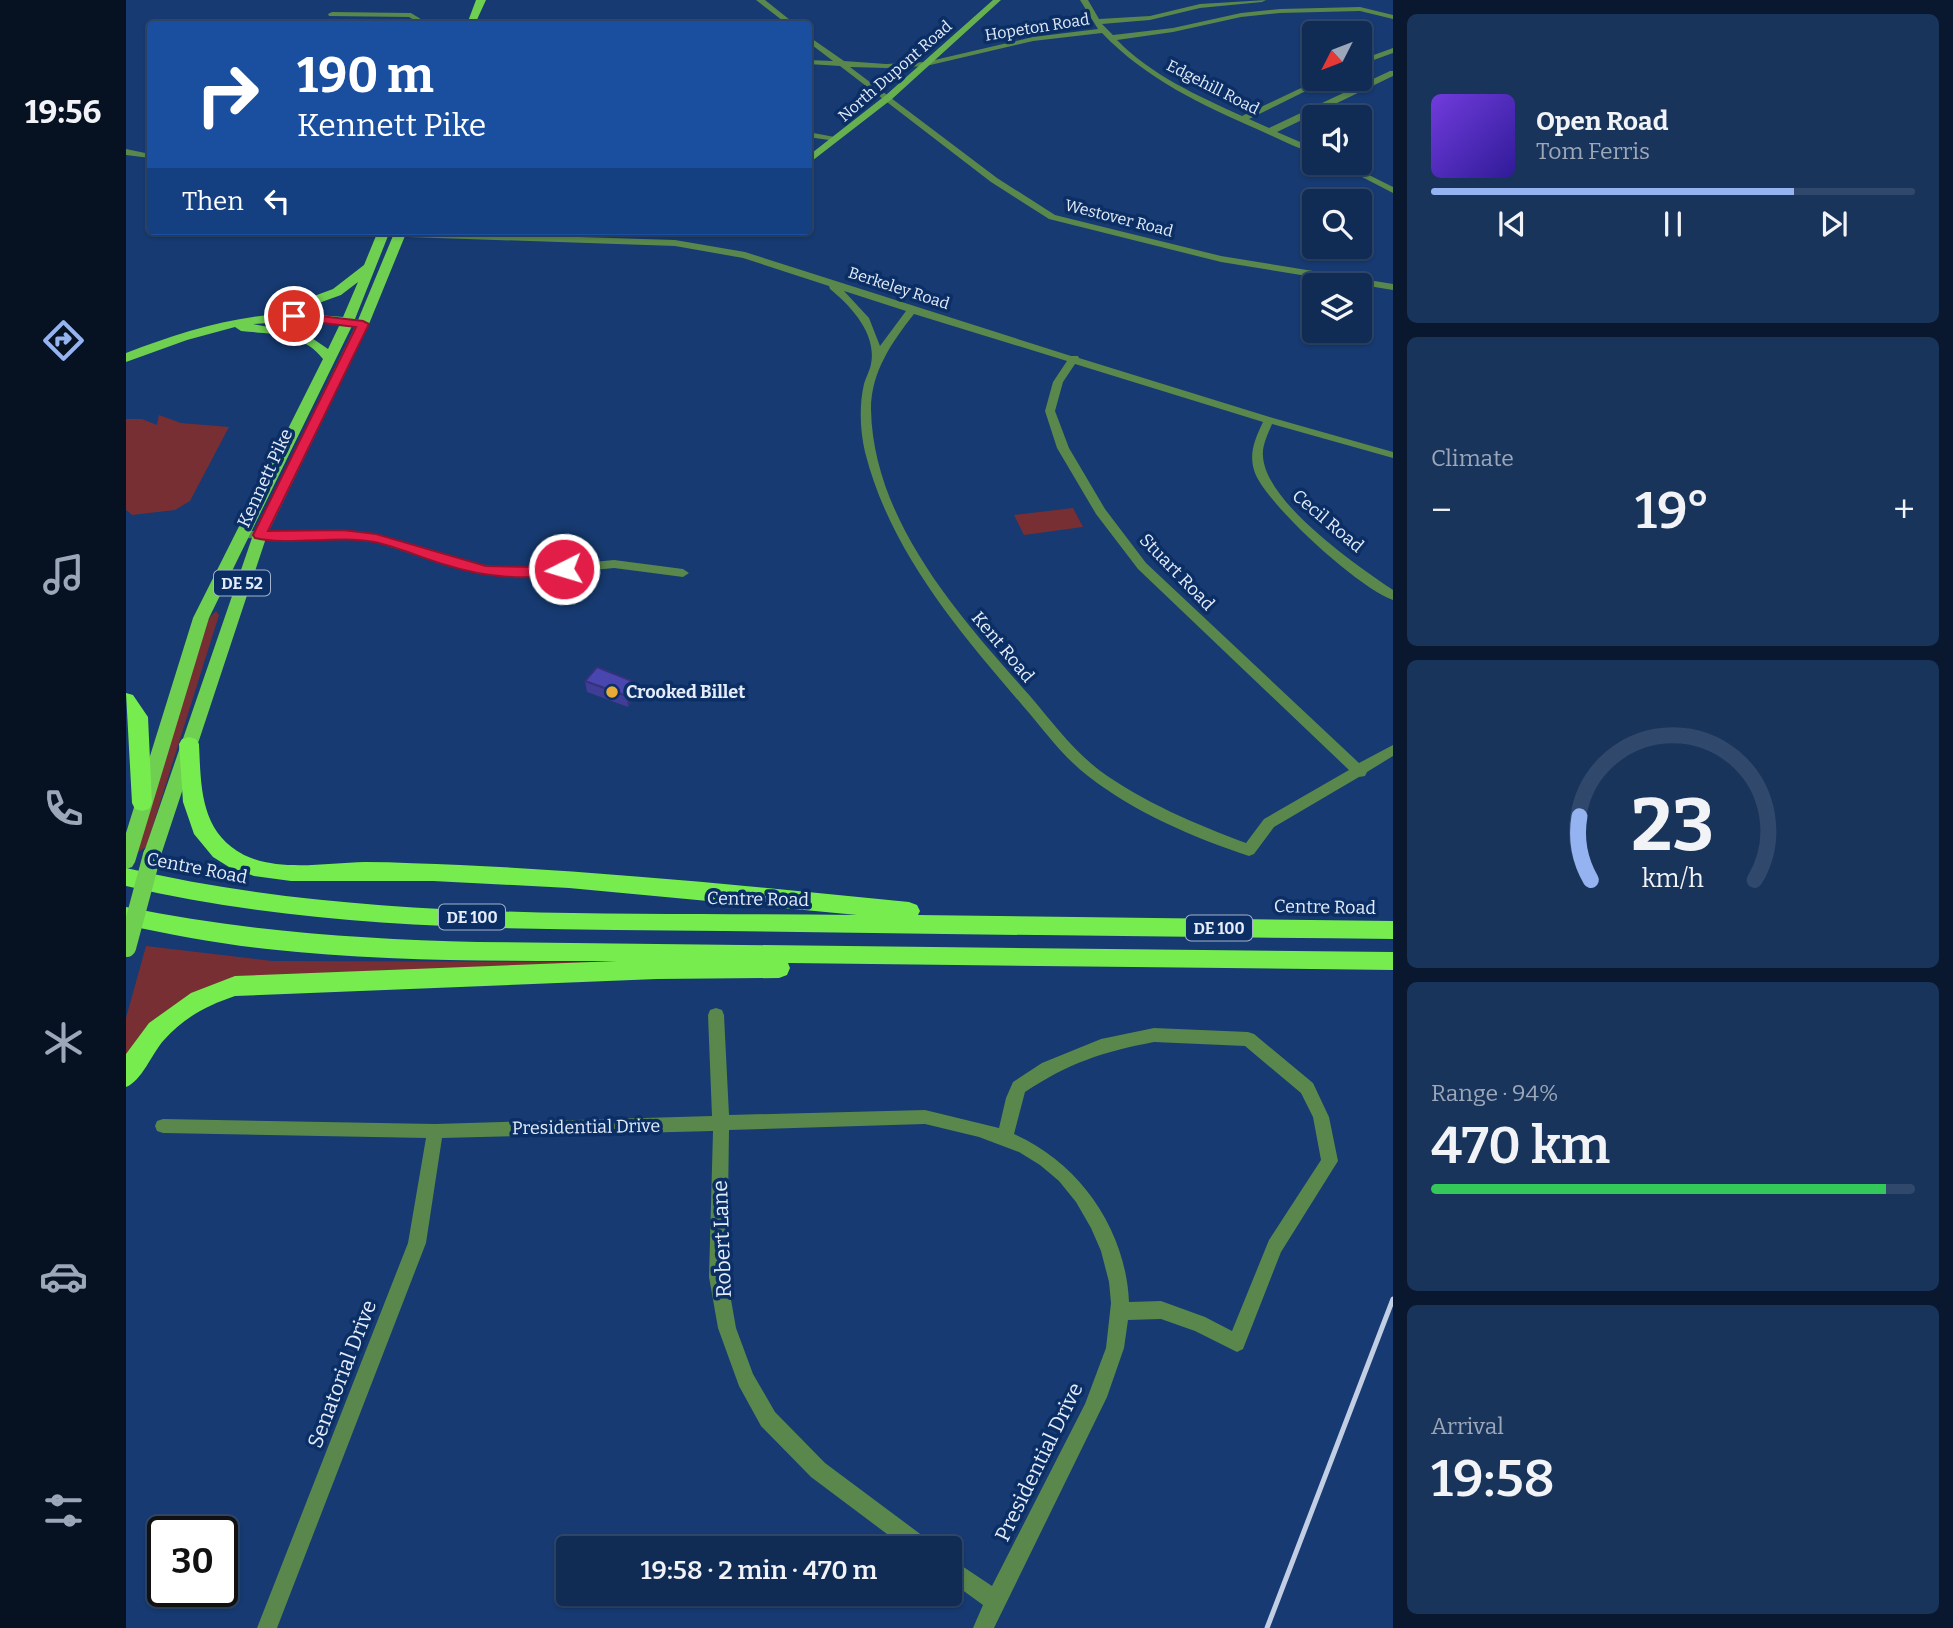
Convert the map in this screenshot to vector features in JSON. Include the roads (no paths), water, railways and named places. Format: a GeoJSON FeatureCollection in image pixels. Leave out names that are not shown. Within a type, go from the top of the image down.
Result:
{"type":"FeatureCollection","features":[{"type":"Feature","properties":{"kind":"highway"},"geometry":{"type":"LineString","coordinates":[[126,700],[138,717],[142,803]]}},
{"type":"Feature","properties":{"kind":"highway"},"geometry":{"type":"LineString","coordinates":[[189,744],[191,806],[202,827],[221,851],[246,864],[286,873],[459,872],[587,881],[1045,925]]}},
{"type":"Feature","properties":{"kind":"highway"},"geometry":{"type":"LineString","coordinates":[[126,870],[156,885]]}},
{"type":"Feature","properties":{"kind":"highway","name":"Centre Road"},"geometry":{"type":"LineString","coordinates":[[126,877],[156,885],[267,904],[390,914],[524,919],[1393,930]]}},
{"type":"Feature","properties":{"kind":"highway","name":"DE 100"},"geometry":{"type":"LineString","coordinates":[[126,916],[210,934],[284,944],[428,949],[1127,960],[1393,961]]}},
{"type":"Feature","properties":{"kind":"highway"},"geometry":{"type":"LineString","coordinates":[[126,932],[222,949],[274,953],[367,954],[428,949]]}},
{"type":"Feature","properties":{"kind":"highway"},"geometry":{"type":"LineString","coordinates":[[126,1076],[145,1042],[159,1027],[197,1000],[235,986],[657,968],[1029,967],[1127,960]]}},
{"type":"Feature","properties":{"kind":"main road"},"geometry":{"type":"LineString","coordinates":[[472,21],[481,0]]}},
{"type":"Feature","properties":{"kind":"main road","name":"North Dupont Road"},"geometry":{"type":"LineString","coordinates":[[812,158],[889,97],[997,0]]}},
{"type":"Feature","properties":{"kind":"main road","name":"Kennett Pike"},"geometry":{"type":"LineString","coordinates":[[129,854],[142,803],[201,618],[328,358],[352,324],[382,235]]}},
{"type":"Feature","properties":{"kind":"main road","name":"Kennett Pike"},"geometry":{"type":"LineString","coordinates":[[126,950],[152,855],[260,535],[352,324],[399,235]]}},
{"type":"Feature","properties":{"kind":"main road"},"geometry":{"type":"LineString","coordinates":[[126,358],[185,335],[291,310],[326,298],[355,280],[373,263]]}},
{"type":"Feature","properties":{"kind":"main road"},"geometry":{"type":"LineString","coordinates":[[233,324],[352,324]]}},
{"type":"Feature","properties":{"kind":"main road"},"geometry":{"type":"LineString","coordinates":[[233,324],[292,334],[318,345],[328,358]]}},
{"type":"Feature","properties":{"kind":"street"},"geometry":{"type":"LineString","coordinates":[[760,0],[787,21]]}},
{"type":"Feature","properties":{"kind":"street","name":"Edgehill Road"},"geometry":{"type":"LineString","coordinates":[[1083,0],[1103,31],[1135,60],[1175,86],[1302,145]]}},
{"type":"Feature","properties":{"kind":"street","name":"Hopeton Road"},"geometry":{"type":"LineString","coordinates":[[1096,22],[1150,18],[1200,6],[1262,0]]}},
{"type":"Feature","properties":{"kind":"street","name":"Hopeton Road"},"geometry":{"type":"LineString","coordinates":[[1111,38],[1173,30],[1241,15],[1280,12],[1360,9],[1393,18]]}},
{"type":"Feature","properties":{"kind":"street"},"geometry":{"type":"LineString","coordinates":[[332,14],[407,15],[422,21]]}},
{"type":"Feature","properties":{"kind":"street","name":"Hopeton Road"},"geometry":{"type":"LineString","coordinates":[[812,62],[886,66],[926,64],[1033,39],[1103,31]]}},
{"type":"Feature","properties":{"kind":"street","name":"Westover Road"},"geometry":{"type":"LineString","coordinates":[[812,41],[1004,187],[1052,217],[1221,260],[1393,286]]}},
{"type":"Feature","properties":{"kind":"street"},"geometry":{"type":"LineString","coordinates":[[1372,58],[1393,50]]}},
{"type":"Feature","properties":{"kind":"street"},"geometry":{"type":"LineString","coordinates":[[1271,131],[1393,73]]}},
{"type":"Feature","properties":{"kind":"street"},"geometry":{"type":"LineString","coordinates":[[1378,78],[1393,85]]}},
{"type":"Feature","properties":{"kind":"street"},"geometry":{"type":"LineString","coordinates":[[1243,119],[1302,91]]}},
{"type":"Feature","properties":{"kind":"street"},"geometry":{"type":"LineString","coordinates":[[812,135],[836,138]]}},
{"type":"Feature","properties":{"kind":"street"},"geometry":{"type":"LineString","coordinates":[[126,152],[147,156]]}},
{"type":"Feature","properties":{"kind":"street"},"geometry":{"type":"LineString","coordinates":[[1363,175],[1393,190]]}},
{"type":"Feature","properties":{"kind":"street","name":"Berkeley Road"},"geometry":{"type":"LineString","coordinates":[[455,235],[675,243],[745,255],[912,310],[1269,420],[1393,455]]}},
{"type":"Feature","properties":{"kind":"street","name":"Kent Road"},"geometry":{"type":"LineString","coordinates":[[824,281],[849,299],[871,329],[876,343],[875,364],[866,408],[869,441],[880,482],[901,531],[951,612],[1077,758],[1122,791],[1210,835],[1249,850],[1269,823],[1321,791],[1360,772]]}},
{"type":"Feature","properties":{"kind":"street","name":"Kent Road"},"geometry":{"type":"LineString","coordinates":[[875,364],[883,348],[912,310]]}},
{"type":"Feature","properties":{"kind":"street","name":"Stuart Road"},"geometry":{"type":"LineString","coordinates":[[1074,358],[1058,382],[1050,411],[1063,448],[1100,511],[1142,566],[1360,772]]}},
{"type":"Feature","properties":{"kind":"street","name":"Cecil Road"},"geometry":{"type":"LineString","coordinates":[[1269,420],[1256,457],[1263,481],[1271,494],[1293,518],[1393,596]]}},
{"type":"Feature","properties":{"kind":"street"},"geometry":{"type":"LineString","coordinates":[[240,535],[343,535],[376,538],[462,566],[500,572],[533,572],[614,564],[683,573]]}},
{"type":"Feature","properties":{"kind":"street"},"geometry":{"type":"LineString","coordinates":[[1360,772],[1393,750]]}},
{"type":"Feature","properties":{"kind":"street","name":"Robert Lane"},"geometry":{"type":"LineString","coordinates":[[716,1014],[721,1124],[719,1276],[727,1328],[746,1379],[768,1419],[818,1470],[907,1536]]}},
{"type":"Feature","properties":{"kind":"street"},"geometry":{"type":"LineString","coordinates":[[1005,1138],[1019,1087],[1048,1068],[1107,1044],[1154,1035],[1248,1040],[1307,1088],[1321,1117],[1330,1161],[1314,1189],[1282,1233],[1254,1294],[1237,1343],[1199,1323],[1161,1310],[1119,1311]]}},
{"type":"Feature","properties":{"kind":"street","name":"Presidential Drive"},"geometry":{"type":"LineString","coordinates":[[163,1126],[435,1131],[925,1117],[985,1129],[1040,1153],[1084,1198],[1112,1251],[1121,1303],[1114,1355],[1096,1401],[983,1628]]}},
{"type":"Feature","properties":{"kind":"street","name":"Senatorial Drive"},"geometry":{"type":"LineString","coordinates":[[267,1628],[417,1243],[435,1131]]}},
{"type":"Feature","properties":{"kind":"street"},"geometry":{"type":"LineString","coordinates":[[962,1577],[995,1601]]}},
{"type":"Feature","properties":{"kind":"railway"},"geometry":{"type":"LineString","coordinates":[[1267,1628],[1393,1299]]}},
{"type":"Feature","properties":{"kind":"place","name":"Crooked Billet"},"geometry":{"type":"Point","coordinates":[612,692]}}]}
